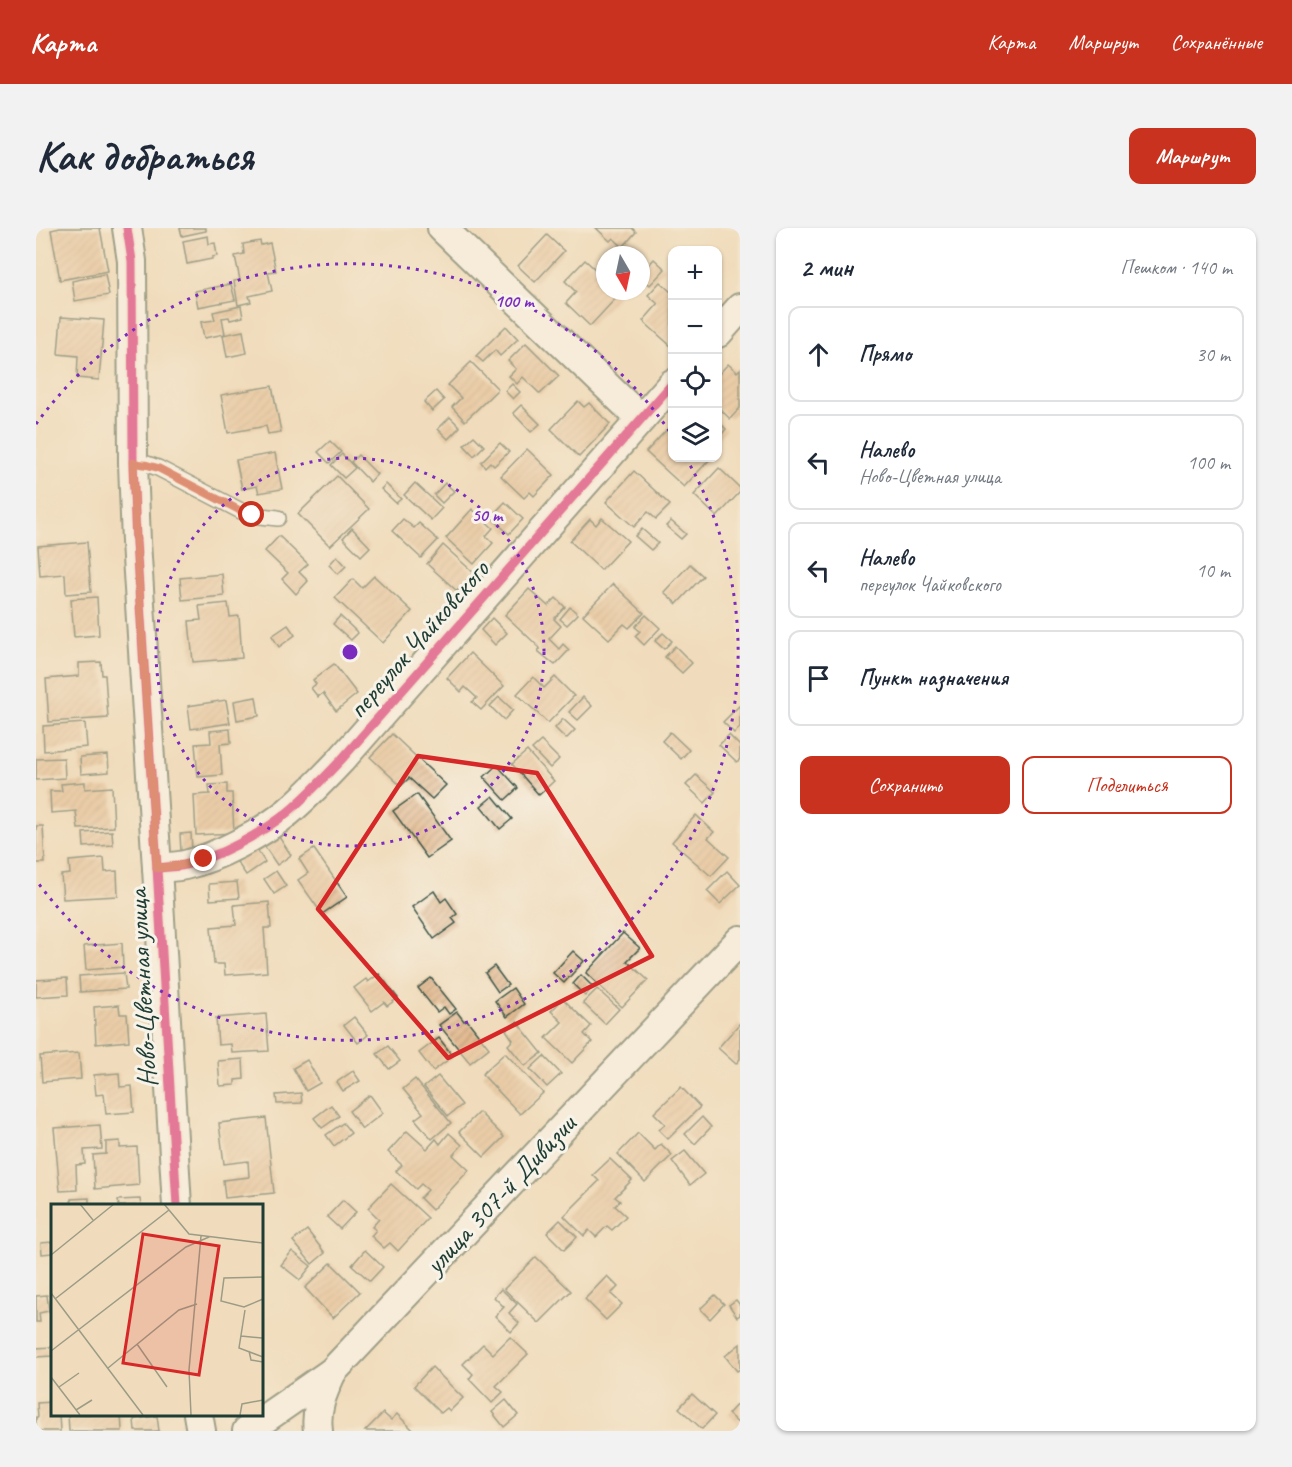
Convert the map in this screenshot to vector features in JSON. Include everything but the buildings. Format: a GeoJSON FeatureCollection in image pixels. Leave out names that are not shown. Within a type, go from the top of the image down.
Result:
{"type":"FeatureCollection","features":[{"type":"Feature","properties":{"kind":"street","name":"Ново-Цветная улица"},"geometry":{"type":"LineString","coordinates":[[127,228],[132,261],[133,463],[136,542],[177,1204]]}},
{"type":"Feature","properties":{"kind":"street"},"geometry":{"type":"LineString","coordinates":[[442,228],[641,419]]}},
{"type":"Feature","properties":{"kind":"street"},"geometry":{"type":"LineString","coordinates":[[722,328],[740,308]]}},
{"type":"Feature","properties":{"kind":"street","name":"переулок Чайковского"},"geometry":{"type":"LineString","coordinates":[[157,868],[183,865],[204,859],[238,844],[264,829],[296,805],[341,760],[668,389]]}},
{"type":"Feature","properties":{"kind":"street","name":"улица 307-й Дивизии"},"geometry":{"type":"LineString","coordinates":[[247,1431],[332,1372],[740,940]]}},
{"type":"Feature","properties":{"kind":"street"},"geometry":{"type":"LineString","coordinates":[[318,1431],[319,1403],[332,1372]]}},
{"type":"Feature","properties":{"kind":"street"},"geometry":{"type":"LineString","coordinates":[[198,1416],[201,1431]]}},
{"type":"Feature","properties":{"kind":"lane"},"geometry":{"type":"LineString","coordinates":[[133,463],[158,468],[241,511],[252,515],[278,518]]}},
{"type":"Feature","properties":{"kind":"highlighted area"},"geometry":{"type":"Polygon","coordinates":[[[418,756],[537,773],[652,956],[448,1058],[318,909],[418,756]]]}},
{"type":"Feature","properties":{"kind":"cycle path"},"geometry":{"type":"LineString","coordinates":[[127,228],[132,261],[133,463],[136,542],[177,1204]]}},
{"type":"Feature","properties":{"kind":"cycle path"},"geometry":{"type":"LineString","coordinates":[[157,868],[185,865],[225,851],[265,828],[302,800],[341,760],[668,389]]}},
{"type":"Feature","properties":{"kind":"route"},"geometry":{"type":"LineString","coordinates":[[204,859],[183,865],[157,868],[133,463],[158,468],[252,515]]}}]}
